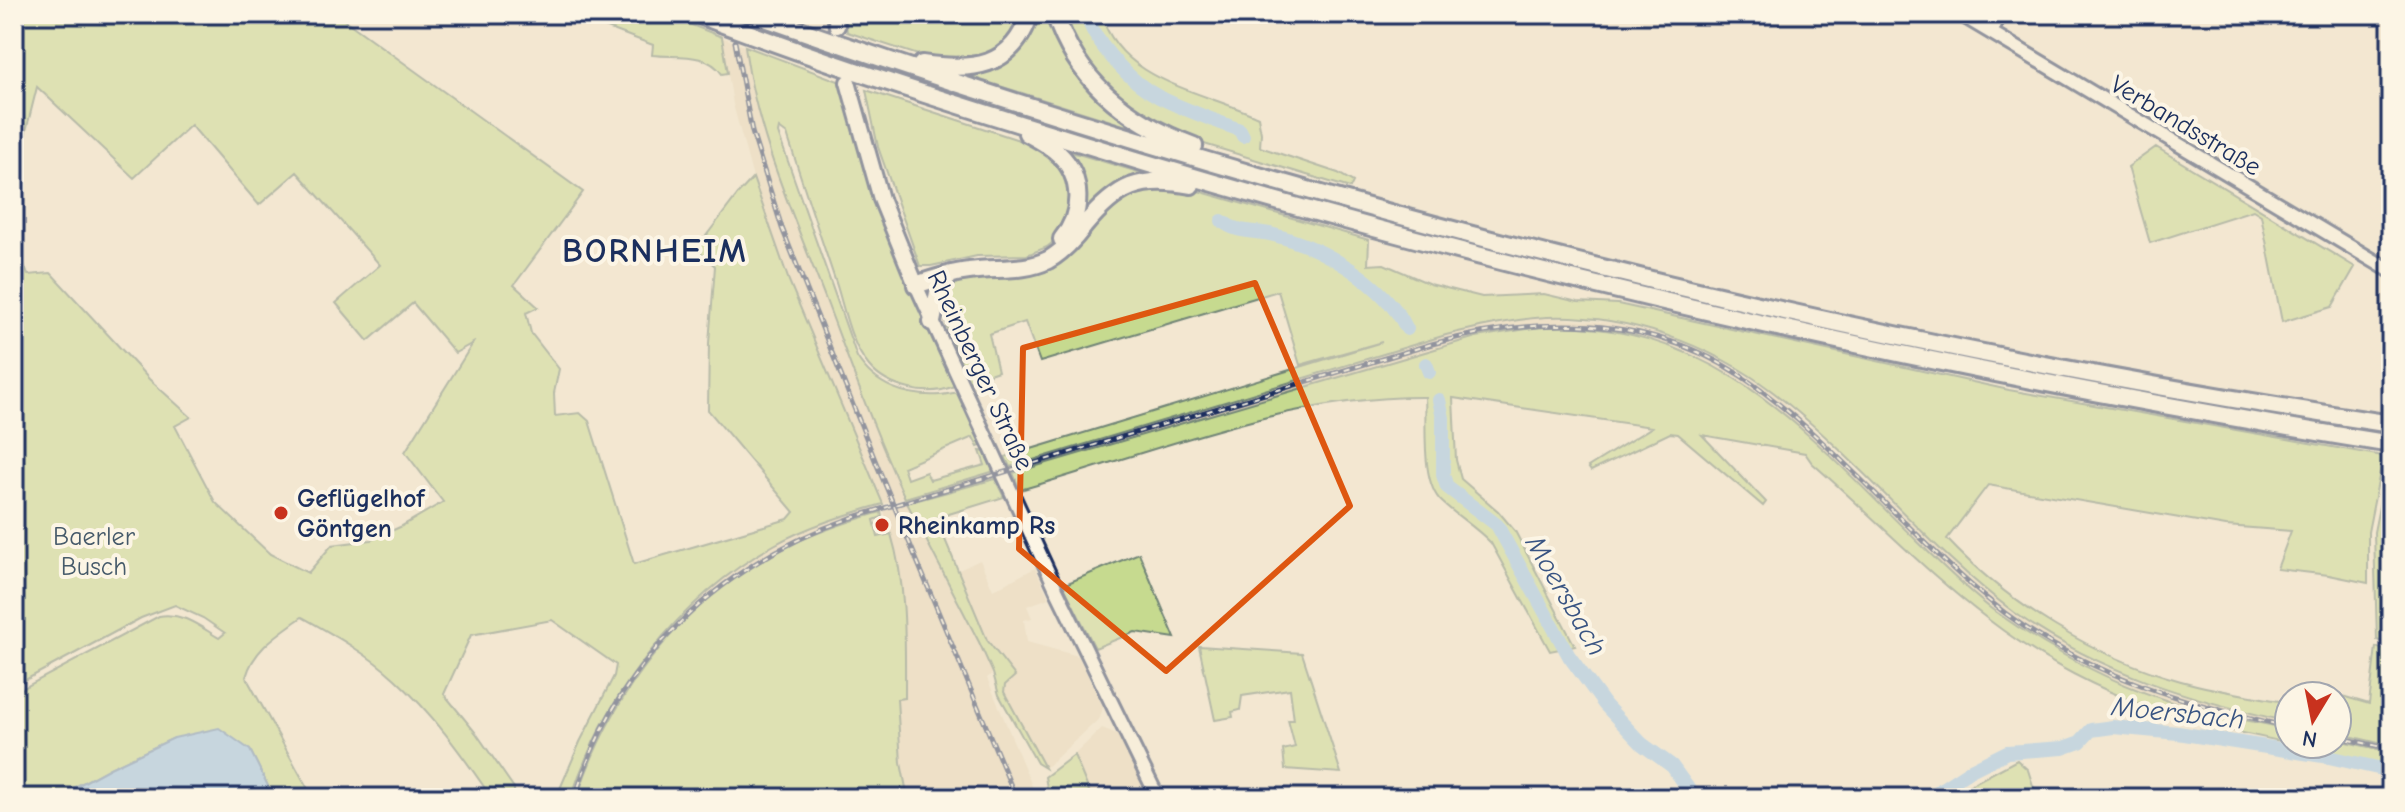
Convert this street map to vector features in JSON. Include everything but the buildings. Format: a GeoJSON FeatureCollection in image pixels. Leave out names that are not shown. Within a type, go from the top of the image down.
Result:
{"type":"FeatureCollection","features":[{"type":"Feature","properties":{"kind":"highway"},"geometry":{"type":"LineString","coordinates":[[697,14],[1005,121],[1492,260],[1816,338],[2180,410],[2391,444]]}},
{"type":"Feature","properties":{"kind":"highway"},"geometry":{"type":"LineString","coordinates":[[754,14],[873,56],[1261,176],[1493,240],[1821,318],[2017,359],[2391,424]]}},
{"type":"Feature","properties":{"kind":"highway"},"geometry":{"type":"LineString","coordinates":[[873,56],[960,69],[985,64],[999,57],[1018,40],[1030,14]]}},
{"type":"Feature","properties":{"kind":"highway"},"geometry":{"type":"LineString","coordinates":[[1055,14],[1076,61],[1088,78],[1118,106],[1152,129],[1231,158],[1261,176]]}},
{"type":"Feature","properties":{"kind":"highway"},"geometry":{"type":"LineString","coordinates":[[913,280],[966,261],[1032,258],[1051,249],[1067,234],[1078,204],[1073,172],[1053,149],[1005,121]]}},
{"type":"Feature","properties":{"kind":"highway"},"geometry":{"type":"LineString","coordinates":[[913,280],[1021,268],[1045,262],[1064,248],[1112,196],[1135,184],[1159,180],[1225,186]]}},
{"type":"Feature","properties":{"kind":"highway"},"geometry":{"type":"LineString","coordinates":[[932,322],[939,288],[951,274]]}},
{"type":"Feature","properties":{"kind":"main road","name":"Verbandsstraße"},"geometry":{"type":"LineString","coordinates":[[1960,14],[2385,268]]}},
{"type":"Feature","properties":{"kind":"main road","name":"Rheinberger Straße"},"geometry":{"type":"LineString","coordinates":[[848,82],[871,169],[913,280],[1057,591],[1158,798]]}},
{"type":"Feature","properties":{"kind":"street"},"geometry":{"type":"LineString","coordinates":[[1991,32],[2001,14]]}},
{"type":"Feature","properties":{"kind":"highlighted area"},"geometry":{"type":"Polygon","coordinates":[[[1255,283],[1350,506],[1166,671],[1019,549],[1023,348],[1255,283]]]}},
{"type":"Feature","properties":{"kind":"shaded area"},"geometry":{"type":"Polygon","coordinates":[[[722,37],[745,46],[750,82],[769,148],[858,385],[905,498],[883,504],[789,281],[753,178],[733,104],[722,37]]]}},
{"type":"Feature","properties":{"kind":"shaded area"},"geometry":{"type":"Polygon","coordinates":[[[1546,317],[1614,323],[1679,340],[1710,353],[1774,393],[1973,581],[2033,625],[2098,663],[2135,679],[2170,692],[2273,718],[2273,725],[2188,706],[2122,684],[2038,640],[1992,609],[1958,580],[1769,400],[1704,360],[1636,336],[1566,326],[1492,333],[1013,473],[1010,467],[1446,335],[1503,322],[1546,317]]]}},
{"type":"Feature","properties":{"kind":"shaded area"},"geometry":{"type":"Polygon","coordinates":[[[992,472],[995,479],[908,504],[993,673],[987,678],[1037,798],[908,798],[901,763],[897,699],[905,697],[903,595],[899,563],[884,511],[907,503],[905,497],[992,472]]]}},
{"type":"Feature","properties":{"kind":"shaded area"},"geometry":{"type":"Polygon","coordinates":[[[879,505],[881,512],[817,533],[778,551],[726,585],[685,620],[652,657],[620,703],[596,749],[577,798],[571,798],[595,738],[619,695],[645,657],[687,611],[727,575],[773,545],[830,520],[879,505]]]}},
{"type":"Feature","properties":{"kind":"shaded area"},"geometry":{"type":"Polygon","coordinates":[[[980,560],[993,590],[1035,568],[1049,598],[1027,606],[1032,618],[1024,620],[1027,642],[1078,656],[1103,707],[1100,718],[1045,768],[1004,692],[1005,685],[1015,676],[987,640],[959,570],[980,560]]]}},
{"type":"Feature","properties":{"kind":"shaded area"},"geometry":{"type":"Polygon","coordinates":[[[1102,728],[1117,734],[1149,798],[1092,798],[1074,755],[1102,728]]]}},
{"type":"Feature","properties":{"kind":"green space","name":"Baerler Busch"},"geometry":{"type":"Polygon","coordinates":[[[14,14],[221,14],[226,23],[245,14],[336,14],[583,192],[514,285],[538,307],[526,313],[531,333],[559,369],[554,393],[555,416],[580,413],[589,421],[634,564],[788,519],[794,512],[708,410],[715,266],[696,249],[753,178],[789,281],[883,504],[827,522],[774,545],[739,567],[677,621],[625,686],[586,759],[571,798],[556,798],[614,676],[616,665],[552,620],[471,635],[444,694],[514,788],[514,798],[496,798],[489,794],[457,749],[409,692],[362,653],[302,617],[261,650],[246,677],[313,798],[274,798],[250,750],[174,738],[55,798],[14,798],[14,693],[159,616],[183,618],[219,638],[225,633],[175,605],[141,618],[14,686],[14,188],[23,262],[28,275],[51,273],[149,379],[191,417],[175,426],[215,502],[270,554],[308,573],[332,545],[371,540],[443,502],[405,452],[473,343],[455,353],[413,303],[368,341],[336,303],[380,265],[297,172],[259,205],[191,125],[134,178],[37,87],[14,179],[14,14]]]}},
{"type":"Feature","properties":{"kind":"green space"},"geometry":{"type":"Polygon","coordinates":[[[570,14],[664,14],[722,37],[728,73],[722,74],[716,67],[700,59],[652,55],[653,45],[570,14]]]}},
{"type":"Feature","properties":{"kind":"green space"},"geometry":{"type":"Polygon","coordinates":[[[845,14],[1024,14],[1024,20],[998,53],[949,65],[847,32],[845,14]]]}},
{"type":"Feature","properties":{"kind":"green space"},"geometry":{"type":"Polygon","coordinates":[[[1034,14],[1051,14],[1056,31],[1146,132],[958,73],[995,64],[1034,14]]]}},
{"type":"Feature","properties":{"kind":"green space"},"geometry":{"type":"Polygon","coordinates":[[[1059,14],[1101,14],[1111,37],[1126,55],[1145,70],[1189,91],[1258,117],[1260,147],[1338,173],[1353,182],[1350,188],[1181,137],[1141,116],[1096,79],[1059,14]]]}},
{"type":"Feature","properties":{"kind":"green space"},"geometry":{"type":"Polygon","coordinates":[[[745,46],[841,82],[864,171],[885,229],[954,386],[932,391],[908,389],[877,374],[863,358],[849,328],[787,134],[779,128],[778,133],[857,357],[873,375],[892,388],[927,395],[959,393],[982,440],[978,447],[973,437],[903,467],[907,479],[926,472],[930,480],[985,465],[980,451],[986,452],[995,471],[905,498],[778,175],[758,111],[745,46]]]}},
{"type":"Feature","properties":{"kind":"green space"},"geometry":{"type":"Polygon","coordinates":[[[866,90],[1022,141],[1050,154],[1067,172],[1073,205],[1057,239],[1027,255],[977,256],[920,266],[878,147],[866,90]]]}},
{"type":"Feature","properties":{"kind":"green space"},"geometry":{"type":"Polygon","coordinates":[[[2156,147],[2355,267],[2332,307],[2282,322],[2261,215],[2253,210],[2150,243],[2128,167],[2156,147]]]}},
{"type":"Feature","properties":{"kind":"green space"},"geometry":{"type":"Polygon","coordinates":[[[1058,148],[1155,177],[1130,184],[1078,221],[1058,148]]]}},
{"type":"Feature","properties":{"kind":"green space"},"geometry":{"type":"Polygon","coordinates":[[[1159,185],[1198,191],[1369,240],[1368,265],[1384,264],[1430,284],[1482,297],[1544,294],[1578,302],[1618,304],[2009,390],[2383,456],[2368,532],[2368,583],[2277,569],[2291,531],[2226,526],[1988,485],[1947,539],[1997,586],[2055,626],[2116,658],[2194,685],[2273,700],[2273,718],[2181,693],[2112,668],[2047,634],[2015,613],[1952,560],[1805,418],[1748,375],[1695,346],[1666,335],[1577,317],[1521,320],[1446,335],[1010,467],[1005,457],[1382,342],[1300,365],[1278,291],[1040,362],[1025,322],[989,334],[998,371],[969,381],[948,331],[941,302],[951,282],[1047,267],[1111,205],[1131,191],[1159,185]]]}},
{"type":"Feature","properties":{"kind":"green space"},"geometry":{"type":"Polygon","coordinates":[[[1546,326],[1607,330],[1661,343],[1710,364],[1796,424],[1963,585],[2015,625],[2086,667],[2136,689],[2200,710],[2273,726],[2273,740],[2211,726],[2141,705],[2051,661],[2009,635],[1943,583],[1812,463],[1805,453],[1702,435],[1766,502],[1763,506],[1678,434],[1670,433],[1591,471],[1588,467],[1652,427],[1453,398],[1456,460],[1461,479],[1498,511],[1515,531],[1575,646],[1550,651],[1491,543],[1435,493],[1427,467],[1425,397],[1373,399],[1271,416],[1020,490],[1013,473],[1476,337],[1546,326]]]}},
{"type":"Feature","properties":{"kind":"green space"},"geometry":{"type":"Polygon","coordinates":[[[2389,456],[2391,645],[2377,640],[2374,532],[2389,456]]]}},
{"type":"Feature","properties":{"kind":"green space"},"geometry":{"type":"Polygon","coordinates":[[[995,479],[1004,497],[936,518],[987,640],[1015,676],[1005,685],[1004,692],[1045,768],[1037,763],[999,695],[979,642],[907,503],[995,479]]]}},
{"type":"Feature","properties":{"kind":"green space"},"geometry":{"type":"Polygon","coordinates":[[[881,512],[882,517],[874,520],[878,537],[891,534],[902,595],[905,698],[897,699],[901,763],[908,798],[577,798],[609,723],[630,688],[680,625],[743,572],[778,551],[828,529],[881,512]]]}},
{"type":"Feature","properties":{"kind":"green space"},"geometry":{"type":"Polygon","coordinates":[[[1139,553],[1175,638],[1135,632],[1095,648],[1063,585],[1139,553]]]}},
{"type":"Feature","properties":{"kind":"green space"},"geometry":{"type":"Polygon","coordinates":[[[1199,646],[1302,653],[1341,773],[1285,769],[1283,750],[1295,747],[1288,720],[1294,720],[1290,689],[1242,696],[1240,710],[1232,712],[1233,717],[1215,720],[1199,646]]]}},
{"type":"Feature","properties":{"kind":"green space"},"geometry":{"type":"Polygon","coordinates":[[[2376,647],[2391,652],[2391,746],[2353,737],[2353,699],[2369,704],[2376,647]]]}},
{"type":"Feature","properties":{"kind":"green space"},"geometry":{"type":"Polygon","coordinates":[[[2353,744],[2391,752],[2391,766],[2353,758],[2353,744]]]}},
{"type":"Feature","properties":{"kind":"green space"},"geometry":{"type":"Polygon","coordinates":[[[1074,755],[1092,798],[1049,798],[1045,777],[1074,755]]]}},
{"type":"Feature","properties":{"kind":"green space"},"geometry":{"type":"Polygon","coordinates":[[[2017,760],[2028,770],[2037,798],[1946,798],[2017,760]]]}},
{"type":"Feature","properties":{"kind":"water"},"geometry":{"type":"Polygon","coordinates":[[[219,728],[250,750],[274,798],[55,798],[174,738],[219,728]]]}},
{"type":"Feature","properties":{"kind":"waterway","name":"Moersbach"},"geometry":{"type":"LineString","coordinates":[[1086,14],[1105,49],[1137,82],[1169,102],[1240,130],[1243,136]]}},
{"type":"Feature","properties":{"kind":"waterway","name":"Moersbach"},"geometry":{"type":"LineString","coordinates":[[1222,221],[1240,230],[1267,233],[1312,248],[1350,269],[1383,296],[1407,329]]}},
{"type":"Feature","properties":{"kind":"waterway","name":"Moersbach"},"geometry":{"type":"LineString","coordinates":[[1426,364],[1429,372]]}},
{"type":"Feature","properties":{"kind":"waterway","name":"Moersbach"},"geometry":{"type":"LineString","coordinates":[[1439,400],[1443,418],[1443,475],[1447,487],[1497,525],[1569,656],[1605,705],[1642,744],[1672,766],[1695,798]]}},
{"type":"Feature","properties":{"kind":"waterway","name":"Moersbach"},"geometry":{"type":"LineString","coordinates":[[1928,798],[1971,770],[2007,752],[2063,748],[2080,742],[2091,730],[2113,727],[2178,733],[2329,757],[2391,771]]}},
{"type":"Feature","properties":{"kind":"railway"},"geometry":{"type":"LineString","coordinates":[[735,42],[752,132],[782,228],[1016,798]]}},
{"type":"Feature","properties":{"kind":"railway"},"geometry":{"type":"LineString","coordinates":[[575,798],[593,749],[616,703],[645,662],[678,624],[716,591],[758,562],[803,538],[851,518],[1432,344],[1511,328],[1551,325],[1629,331],[1668,340],[1705,355],[1741,376],[1783,407],[1964,579],[2037,635],[2105,671],[2141,685],[2273,723]]}},
{"type":"Feature","properties":{"kind":"railway"},"geometry":{"type":"LineString","coordinates":[[2353,741],[2391,749]]}},
{"type":"Feature","properties":{"kind":"place","name":"Geflügelhof Göntgen"},"geometry":{"type":"Point","coordinates":[281,513]}},
{"type":"Feature","properties":{"kind":"place","name":"Rheinkamp Rs"},"geometry":{"type":"Point","coordinates":[882,525]}},
{"type":"Feature","properties":{"kind":"district","name":"BORNHEIM"},"geometry":{"type":"Point","coordinates":[655,250]}}]}
